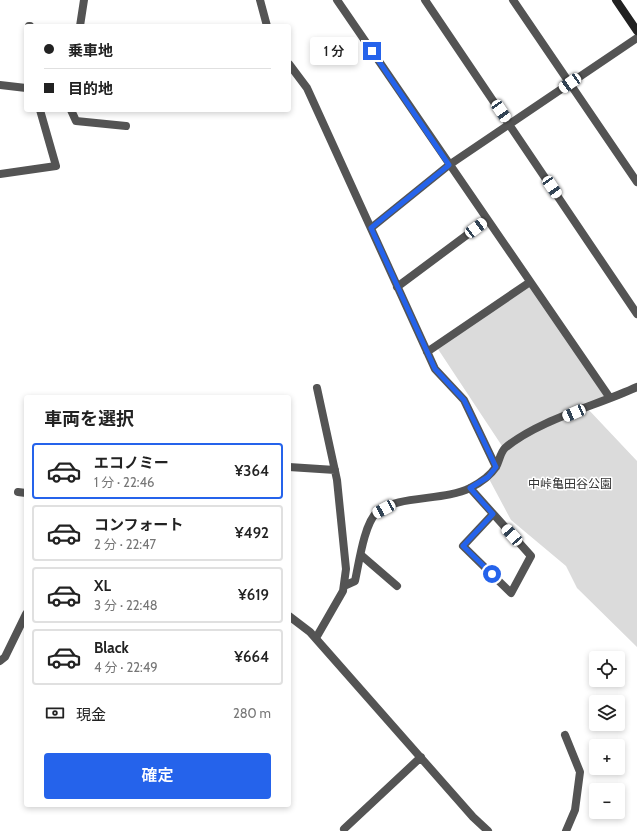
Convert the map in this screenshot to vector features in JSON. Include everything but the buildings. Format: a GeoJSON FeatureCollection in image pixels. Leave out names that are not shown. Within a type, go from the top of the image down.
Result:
{"type":"FeatureCollection","features":[{"type":"Feature","properties":{"kind":"street"},"geometry":{"type":"LineString","coordinates":[[80,24],[84,0]]}},
{"type":"Feature","properties":{"kind":"street"},"geometry":{"type":"LineString","coordinates":[[260,0],[266,24]]}},
{"type":"Feature","properties":{"kind":"street"},"geometry":{"type":"LineString","coordinates":[[337,0],[610,398]]}},
{"type":"Feature","properties":{"kind":"street"},"geometry":{"type":"LineString","coordinates":[[425,0],[637,314]]}},
{"type":"Feature","properties":{"kind":"street"},"geometry":{"type":"LineString","coordinates":[[513,0],[637,182]]}},
{"type":"Feature","properties":{"kind":"street"},"geometry":{"type":"LineString","coordinates":[[616,0],[637,31]]}},
{"type":"Feature","properties":{"kind":"street"},"geometry":{"type":"LineString","coordinates":[[371,228],[449,165],[637,38]]}},
{"type":"Feature","properties":{"kind":"street"},"geometry":{"type":"LineString","coordinates":[[291,67],[307,88],[435,369],[464,400],[496,467]]}},
{"type":"Feature","properties":{"kind":"street"},"geometry":{"type":"LineString","coordinates":[[0,86],[24,88]]}},
{"type":"Feature","properties":{"kind":"street"},"geometry":{"type":"LineString","coordinates":[[0,174],[56,166],[41,112]]}},
{"type":"Feature","properties":{"kind":"street"},"geometry":{"type":"LineString","coordinates":[[72,112],[76,121],[126,126]]}},
{"type":"Feature","properties":{"kind":"street"},"geometry":{"type":"LineString","coordinates":[[397,287],[487,220]]}},
{"type":"Feature","properties":{"kind":"street"},"geometry":{"type":"LineString","coordinates":[[427,352],[530,282]]}},
{"type":"Feature","properties":{"kind":"street"},"geometry":{"type":"LineString","coordinates":[[344,586],[355,581],[368,525],[377,512],[391,505],[458,493],[470,488],[488,477],[496,467],[504,449],[534,429],[637,387]]}},
{"type":"Feature","properties":{"kind":"street"},"geometry":{"type":"LineString","coordinates":[[316,638],[343,591],[346,569],[335,470],[317,388]]}},
{"type":"Feature","properties":{"kind":"street"},"geometry":{"type":"LineString","coordinates":[[291,468],[335,470]]}},
{"type":"Feature","properties":{"kind":"street"},"geometry":{"type":"LineString","coordinates":[[470,488],[531,556],[511,593],[463,546],[493,514]]}},
{"type":"Feature","properties":{"kind":"street"},"geometry":{"type":"LineString","coordinates":[[361,555],[397,586]]}},
{"type":"Feature","properties":{"kind":"street"},"geometry":{"type":"LineString","coordinates":[[0,661],[5,657],[24,618]]}},
{"type":"Feature","properties":{"kind":"street"},"geometry":{"type":"LineString","coordinates":[[291,618],[316,638],[473,817],[488,831]]}},
{"type":"Feature","properties":{"kind":"street"},"geometry":{"type":"LineString","coordinates":[[565,735],[580,772],[575,810],[566,831]]}},
{"type":"Feature","properties":{"kind":"street"},"geometry":{"type":"LineString","coordinates":[[344,829],[421,757]]}},
{"type":"Feature","properties":{"kind":"green space","name":"中峠亀田谷公園"},"geometry":{"type":"Polygon","coordinates":[[[530,282],[610,398],[587,408],[637,461],[637,647],[577,588],[566,566],[511,520],[488,477],[504,449],[436,346],[530,282]]]}},
{"type":"Feature","properties":{"kind":"route"},"geometry":{"type":"LineString","coordinates":[[372,51],[449,165],[371,228],[435,369],[464,400],[496,467],[488,477],[470,488],[493,514],[463,546],[492,574]]}}]}
